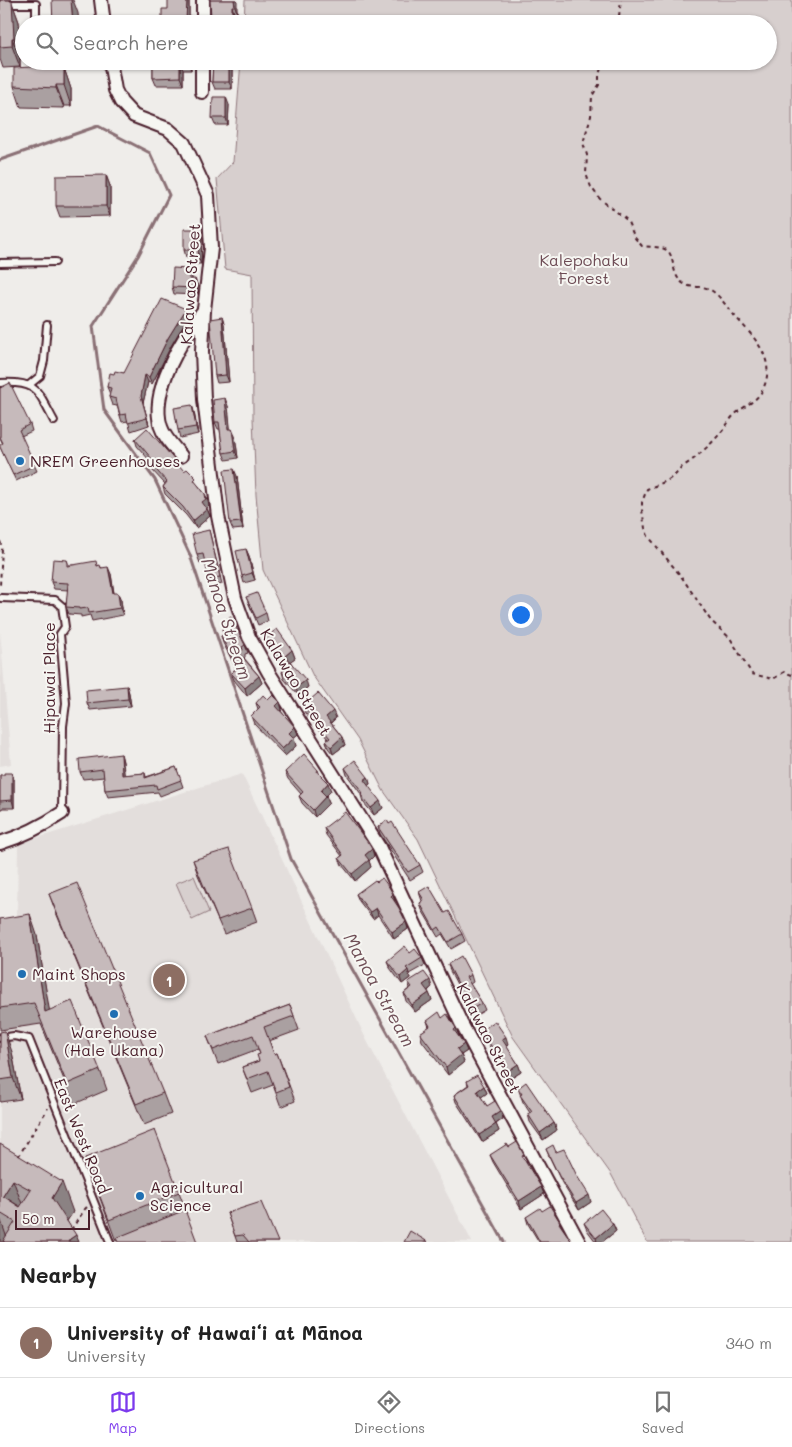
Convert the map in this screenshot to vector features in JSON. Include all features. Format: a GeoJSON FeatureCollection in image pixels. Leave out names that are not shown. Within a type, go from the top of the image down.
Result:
{"type":"FeatureCollection","features":[{"type":"Feature","properties":{"kind":"street"},"geometry":{"type":"LineString","coordinates":[[101,0],[103,15]]}},
{"type":"Feature","properties":{"kind":"street"},"geometry":{"type":"LineString","coordinates":[[202,15],[203,0]]}},
{"type":"Feature","properties":{"kind":"street","name":"Kalawao Street"},"geometry":{"type":"LineString","coordinates":[[112,70],[115,90],[121,102],[134,116],[168,129],[184,143],[208,195],[211,248],[204,310],[202,351],[204,399],[218,516],[235,598],[249,637],[269,673],[379,847],[461,1023],[579,1242]]}},
{"type":"Feature","properties":{"kind":"street"},"geometry":{"type":"LineString","coordinates":[[202,70],[202,92]]}},
{"type":"Feature","properties":{"kind":"street"},"geometry":{"type":"LineString","coordinates":[[181,456],[167,439],[161,427],[158,412],[160,397],[176,352],[204,310]]}},
{"type":"Feature","properties":{"kind":"street"},"geometry":{"type":"LineString","coordinates":[[176,352],[202,351]]}},
{"type":"Feature","properties":{"kind":"street"},"geometry":{"type":"LineString","coordinates":[[0,843],[22,837],[62,813]]}},
{"type":"Feature","properties":{"kind":"lane"},"geometry":{"type":"LineString","coordinates":[[0,4],[36,4],[36,15]]}},
{"type":"Feature","properties":{"kind":"lane"},"geometry":{"type":"LineString","coordinates":[[0,263],[55,262]]}},
{"type":"Feature","properties":{"kind":"lane"},"geometry":{"type":"LineString","coordinates":[[29,385],[40,376],[44,361],[47,325]]}},
{"type":"Feature","properties":{"kind":"lane"},"geometry":{"type":"LineString","coordinates":[[0,383],[17,382],[29,385],[39,393],[54,421]]}},
{"type":"Feature","properties":{"kind":"lane","name":"Hipawai Place"},"geometry":{"type":"LineString","coordinates":[[1,598],[55,600],[62,606],[65,627],[60,634],[66,703],[62,813]]}},
{"type":"Feature","properties":{"kind":"lane","name":"East West Road"},"geometry":{"type":"LineString","coordinates":[[0,1038],[14,1036],[29,1039],[110,1242]]}},
{"type":"Feature","properties":{"kind":"path"},"geometry":{"type":"LineString","coordinates":[[619,15],[621,0]]}},
{"type":"Feature","properties":{"kind":"path"},"geometry":{"type":"LineString","coordinates":[[601,70],[599,85],[592,96],[591,116],[583,143],[587,155],[586,174],[591,186],[600,199],[627,220],[635,238],[642,246],[661,248],[668,251],[681,282],[692,287],[708,288],[720,297],[761,346],[765,354],[767,369],[767,378],[763,390],[737,412],[716,440],[681,468],[677,474],[661,484],[647,489],[642,502],[645,528],[648,536],[681,576],[711,621],[724,630],[730,638],[752,674],[772,679],[784,672],[792,675]]}},
{"type":"Feature","properties":{"kind":"path"},"geometry":{"type":"LineString","coordinates":[[0,540],[2,548],[0,584]]}},
{"type":"Feature","properties":{"kind":"path"},"geometry":{"type":"LineString","coordinates":[[14,1164],[53,1100]]}},
{"type":"Feature","properties":{"kind":"path"},"geometry":{"type":"LineString","coordinates":[[69,1234],[84,1209],[94,1201]]}},
{"type":"Feature","properties":{"kind":"shaded area"},"geometry":{"type":"Polygon","coordinates":[[[0,631],[11,764],[0,766],[0,631]]]}},
{"type":"Feature","properties":{"kind":"shaded area"},"geometry":{"type":"Polygon","coordinates":[[[242,774],[366,1039],[472,1242],[0,1242],[0,921],[17,918],[18,844],[242,774]]]}},
{"type":"Feature","properties":{"kind":"green space","name":"Kalepohaku Forest"},"geometry":{"type":"Polygon","coordinates":[[[245,0],[792,0],[792,1242],[647,1242],[611,1174],[513,1037],[418,839],[383,790],[358,740],[313,676],[263,570],[256,495],[253,418],[252,274],[225,269],[217,179],[233,162],[240,70],[777,70],[777,15],[244,15],[245,0]]]}},
{"type":"Feature","properties":{"kind":"green space"},"geometry":{"type":"Polygon","coordinates":[[[194,876],[209,912],[192,920],[176,883],[194,876]]]}},
{"type":"Feature","properties":{"kind":"building"},"geometry":{"type":"Polygon","coordinates":[[[0,0],[12,1],[14,38],[12,38],[12,46],[0,47],[0,0]]]}},
{"type":"Feature","properties":{"kind":"building"},"geometry":{"type":"Polygon","coordinates":[[[52,0],[71,0],[72,15],[53,15],[52,0]]]}},
{"type":"Feature","properties":{"kind":"building"},"geometry":{"type":"Polygon","coordinates":[[[168,0],[187,0],[186,15],[162,15],[162,9],[168,9],[168,0]]]}},
{"type":"Feature","properties":{"kind":"building"},"geometry":{"type":"Polygon","coordinates":[[[210,0],[234,0],[235,6],[232,6],[232,15],[211,15],[210,0]]]}},
{"type":"Feature","properties":{"kind":"building"},"geometry":{"type":"Polygon","coordinates":[[[14,68],[15,70],[64,70],[64,85],[56,85],[56,88],[14,86],[14,68]]]}},
{"type":"Feature","properties":{"kind":"building"},"geometry":{"type":"Polygon","coordinates":[[[153,70],[180,70],[180,77],[153,78],[153,70]]]}},
{"type":"Feature","properties":{"kind":"building"},"geometry":{"type":"Polygon","coordinates":[[[213,70],[229,70],[229,82],[212,82],[213,70]]]}},
{"type":"Feature","properties":{"kind":"building"},"geometry":{"type":"Polygon","coordinates":[[[213,97],[226,97],[226,118],[212,118],[213,97]]]}},
{"type":"Feature","properties":{"kind":"building"},"geometry":{"type":"Polygon","coordinates":[[[106,175],[106,206],[56,206],[56,176],[106,175]]]}},
{"type":"Feature","properties":{"kind":"building"},"geometry":{"type":"Polygon","coordinates":[[[184,229],[200,229],[198,257],[191,257],[191,250],[184,250],[184,229]]]}},
{"type":"Feature","properties":{"kind":"building"},"geometry":{"type":"Polygon","coordinates":[[[173,268],[189,269],[189,279],[195,279],[195,288],[172,287],[173,268]]]}},
{"type":"Feature","properties":{"kind":"building"},"geometry":{"type":"Polygon","coordinates":[[[162,299],[186,309],[168,338],[149,377],[145,375],[141,396],[147,418],[128,423],[126,414],[120,415],[116,399],[109,397],[111,388],[107,387],[110,373],[114,374],[115,371],[124,373],[162,299]]]}},
{"type":"Feature","properties":{"kind":"building"},"geometry":{"type":"Polygon","coordinates":[[[222,317],[226,375],[215,376],[210,319],[222,317]]]}},
{"type":"Feature","properties":{"kind":"building"},"geometry":{"type":"Polygon","coordinates":[[[10,383],[30,424],[19,430],[35,465],[13,475],[0,447],[3,443],[0,437],[0,388],[10,383]]]}},
{"type":"Feature","properties":{"kind":"building"},"geometry":{"type":"Polygon","coordinates":[[[225,398],[228,429],[232,429],[235,451],[223,453],[219,422],[215,422],[213,400],[225,398]]]}},
{"type":"Feature","properties":{"kind":"building"},"geometry":{"type":"Polygon","coordinates":[[[192,405],[196,427],[178,430],[174,408],[192,405]]]}},
{"type":"Feature","properties":{"kind":"building"},"geometry":{"type":"Polygon","coordinates":[[[147,428],[184,471],[187,469],[196,478],[194,480],[205,494],[206,499],[202,502],[207,509],[193,521],[183,507],[163,487],[167,482],[149,462],[152,459],[135,439],[147,428]]]}},
{"type":"Feature","properties":{"kind":"building"},"geometry":{"type":"Polygon","coordinates":[[[234,469],[241,522],[230,523],[224,470],[234,469]]]}},
{"type":"Feature","properties":{"kind":"building"},"geometry":{"type":"Polygon","coordinates":[[[209,530],[220,577],[209,579],[203,554],[197,555],[192,534],[209,530]]]}},
{"type":"Feature","properties":{"kind":"building"},"geometry":{"type":"Polygon","coordinates":[[[246,549],[252,573],[242,576],[236,551],[246,549]]]}},
{"type":"Feature","properties":{"kind":"building"},"geometry":{"type":"Polygon","coordinates":[[[53,559],[67,560],[67,566],[96,561],[97,566],[100,565],[101,568],[108,567],[113,593],[118,593],[120,608],[89,613],[88,608],[66,607],[68,583],[51,582],[53,559]]]}},
{"type":"Feature","properties":{"kind":"building"},"geometry":{"type":"Polygon","coordinates":[[[257,593],[266,613],[256,618],[246,597],[257,593]]]}},
{"type":"Feature","properties":{"kind":"building"},"geometry":{"type":"Polygon","coordinates":[[[231,617],[245,645],[242,647],[243,650],[238,652],[259,676],[245,688],[231,673],[237,668],[221,636],[224,634],[222,622],[231,617]]]}},
{"type":"Feature","properties":{"kind":"building"},"geometry":{"type":"Polygon","coordinates":[[[277,629],[292,650],[285,656],[306,680],[296,688],[282,672],[286,668],[265,638],[277,629]]]}},
{"type":"Feature","properties":{"kind":"building"},"geometry":{"type":"Polygon","coordinates":[[[127,686],[128,699],[87,703],[86,690],[127,686]]]}},
{"type":"Feature","properties":{"kind":"building"},"geometry":{"type":"Polygon","coordinates":[[[318,693],[333,711],[326,717],[342,737],[331,747],[326,741],[330,738],[303,706],[318,693]]]}},
{"type":"Feature","properties":{"kind":"building"},"geometry":{"type":"Polygon","coordinates":[[[263,695],[268,700],[273,695],[280,702],[276,706],[295,727],[289,733],[294,738],[282,749],[251,716],[260,707],[256,703],[263,695]]]}},
{"type":"Feature","properties":{"kind":"building"},"geometry":{"type":"Polygon","coordinates":[[[121,754],[122,775],[145,773],[145,778],[176,767],[181,780],[157,789],[156,785],[105,790],[103,769],[80,772],[79,759],[121,754]]]}},
{"type":"Feature","properties":{"kind":"building"},"geometry":{"type":"Polygon","coordinates":[[[304,754],[328,783],[321,791],[326,796],[313,810],[299,796],[303,792],[285,772],[304,754]]]}},
{"type":"Feature","properties":{"kind":"building"},"geometry":{"type":"Polygon","coordinates":[[[355,760],[368,777],[364,780],[380,801],[371,808],[345,768],[355,760]]]}},
{"type":"Feature","properties":{"kind":"building"},"geometry":{"type":"Polygon","coordinates":[[[4,773],[12,773],[12,800],[0,801],[0,775],[4,775],[4,773]]]}},
{"type":"Feature","properties":{"kind":"building"},"geometry":{"type":"Polygon","coordinates":[[[345,812],[372,849],[365,855],[369,860],[352,874],[339,858],[343,855],[324,828],[345,812]]]}},
{"type":"Feature","properties":{"kind":"building"},"geometry":{"type":"Polygon","coordinates":[[[387,820],[389,824],[392,822],[420,865],[408,872],[378,827],[387,820]]]}},
{"type":"Feature","properties":{"kind":"building"},"geometry":{"type":"Polygon","coordinates":[[[229,849],[252,908],[218,920],[193,860],[229,849]]]}},
{"type":"Feature","properties":{"kind":"building"},"geometry":{"type":"Polygon","coordinates":[[[382,878],[393,894],[391,896],[406,922],[392,932],[376,908],[370,912],[356,894],[375,880],[377,882],[382,878]]]}},
{"type":"Feature","properties":{"kind":"building","name":"Warehouse (Hale Ukana)"},"geometry":{"type":"Polygon","coordinates":[[[77,883],[163,1093],[136,1104],[49,894],[77,883]]]}},
{"type":"Feature","properties":{"kind":"building"},"geometry":{"type":"Polygon","coordinates":[[[429,886],[445,913],[449,911],[462,934],[448,942],[439,927],[435,930],[420,903],[424,900],[419,892],[429,886]]]}},
{"type":"Feature","properties":{"kind":"building"},"geometry":{"type":"Polygon","coordinates":[[[30,914],[45,1012],[72,1001],[100,1070],[67,1084],[34,1003],[0,1008],[0,919],[30,914]]]}},
{"type":"Feature","properties":{"kind":"building"},"geometry":{"type":"Polygon","coordinates":[[[405,946],[410,953],[415,949],[422,958],[406,968],[408,970],[400,977],[387,961],[405,946]]]}},
{"type":"Feature","properties":{"kind":"building"},"geometry":{"type":"Polygon","coordinates":[[[461,956],[471,975],[466,977],[482,1003],[470,1010],[459,991],[461,989],[448,964],[461,956]]]}},
{"type":"Feature","properties":{"kind":"building"},"geometry":{"type":"Polygon","coordinates":[[[424,972],[430,980],[423,985],[429,993],[412,1005],[404,993],[412,987],[408,982],[424,972]]]}},
{"type":"Feature","properties":{"kind":"building"},"geometry":{"type":"Polygon","coordinates":[[[290,1005],[294,1016],[264,1027],[274,1054],[277,1053],[289,1087],[276,1092],[268,1071],[247,1079],[242,1067],[259,1061],[257,1055],[260,1054],[253,1035],[213,1050],[207,1036],[290,1005]]]}},
{"type":"Feature","properties":{"kind":"building"},"geometry":{"type":"Polygon","coordinates":[[[439,1012],[442,1018],[447,1014],[456,1028],[454,1030],[464,1044],[457,1049],[461,1055],[446,1067],[420,1033],[430,1026],[427,1021],[439,1012]]]}},
{"type":"Feature","properties":{"kind":"building"},"geometry":{"type":"Polygon","coordinates":[[[495,1021],[506,1037],[502,1039],[518,1064],[508,1071],[481,1031],[495,1021]]]}},
{"type":"Feature","properties":{"kind":"building"},"geometry":{"type":"Polygon","coordinates":[[[5,1031],[13,1078],[0,1080],[0,1032],[5,1031]]]}},
{"type":"Feature","properties":{"kind":"building"},"geometry":{"type":"Polygon","coordinates":[[[477,1075],[484,1086],[477,1091],[487,1106],[495,1101],[501,1111],[492,1117],[496,1124],[479,1135],[454,1095],[469,1085],[467,1081],[477,1075]]]}},
{"type":"Feature","properties":{"kind":"building"},"geometry":{"type":"Polygon","coordinates":[[[526,1082],[554,1123],[540,1133],[528,1114],[532,1112],[520,1095],[522,1094],[518,1088],[526,1082]]]}},
{"type":"Feature","properties":{"kind":"building","name":"Agricultural Science"},"geometry":{"type":"Polygon","coordinates":[[[155,1130],[179,1192],[109,1220],[85,1158],[155,1130]]]}},
{"type":"Feature","properties":{"kind":"building"},"geometry":{"type":"Polygon","coordinates":[[[517,1142],[524,1155],[522,1156],[541,1187],[519,1201],[490,1155],[507,1144],[509,1147],[517,1142]]]}},
{"type":"Feature","properties":{"kind":"building"},"geometry":{"type":"Polygon","coordinates":[[[0,1144],[62,1182],[52,1198],[76,1235],[68,1242],[5,1242],[3,1241],[15,1222],[0,1213],[0,1144]],[[13,1180],[3,1196],[20,1207],[31,1190],[13,1180]]]}},
{"type":"Feature","properties":{"kind":"building"},"geometry":{"type":"Polygon","coordinates":[[[553,1145],[556,1152],[564,1149],[589,1195],[576,1203],[559,1176],[546,1149],[553,1145]]]}},
{"type":"Feature","properties":{"kind":"building"},"geometry":{"type":"Polygon","coordinates":[[[261,1202],[278,1242],[249,1242],[243,1235],[235,1236],[227,1213],[261,1202]]]}},
{"type":"Feature","properties":{"kind":"building"},"geometry":{"type":"Polygon","coordinates":[[[550,1206],[572,1242],[540,1242],[526,1217],[540,1208],[542,1211],[550,1206]]]}},
{"type":"Feature","properties":{"kind":"building"},"geometry":{"type":"Polygon","coordinates":[[[601,1209],[613,1224],[596,1238],[584,1223],[601,1209]]]}},
{"type":"Feature","properties":{"kind":"building"},"geometry":{"type":"Polygon","coordinates":[[[185,1210],[197,1242],[118,1242],[116,1238],[185,1210]]]}},
{"type":"Feature","properties":{"kind":"building"},"geometry":{"type":"Polygon","coordinates":[[[410,1231],[428,1242],[404,1242],[410,1231]]]}},
{"type":"Feature","properties":{"kind":"waterway","name":"Manoa Stream"},"geometry":{"type":"LineString","coordinates":[[0,160],[98,126],[150,153],[169,195],[138,256],[93,326],[104,410],[155,480],[190,555],[291,859],[504,1242]]}},
{"type":"Feature","properties":{"kind":"place","name":"NREM Greenhouses"},"geometry":{"type":"Point","coordinates":[20,461]}},
{"type":"Feature","properties":{"kind":"place","name":"Maint Shops"},"geometry":{"type":"Point","coordinates":[22,974]}},
{"type":"Feature","properties":{"kind":"place","name":"University of Hawaiʻi at Mānoa"},"geometry":{"type":"Point","coordinates":[169,980]}},
{"type":"Feature","properties":{"kind":"place","name":"Warehouse (Hale Ukana)"},"geometry":{"type":"Point","coordinates":[114,1014]}},
{"type":"Feature","properties":{"kind":"place","name":"Agricultural Science"},"geometry":{"type":"Point","coordinates":[140,1196]}}]}
